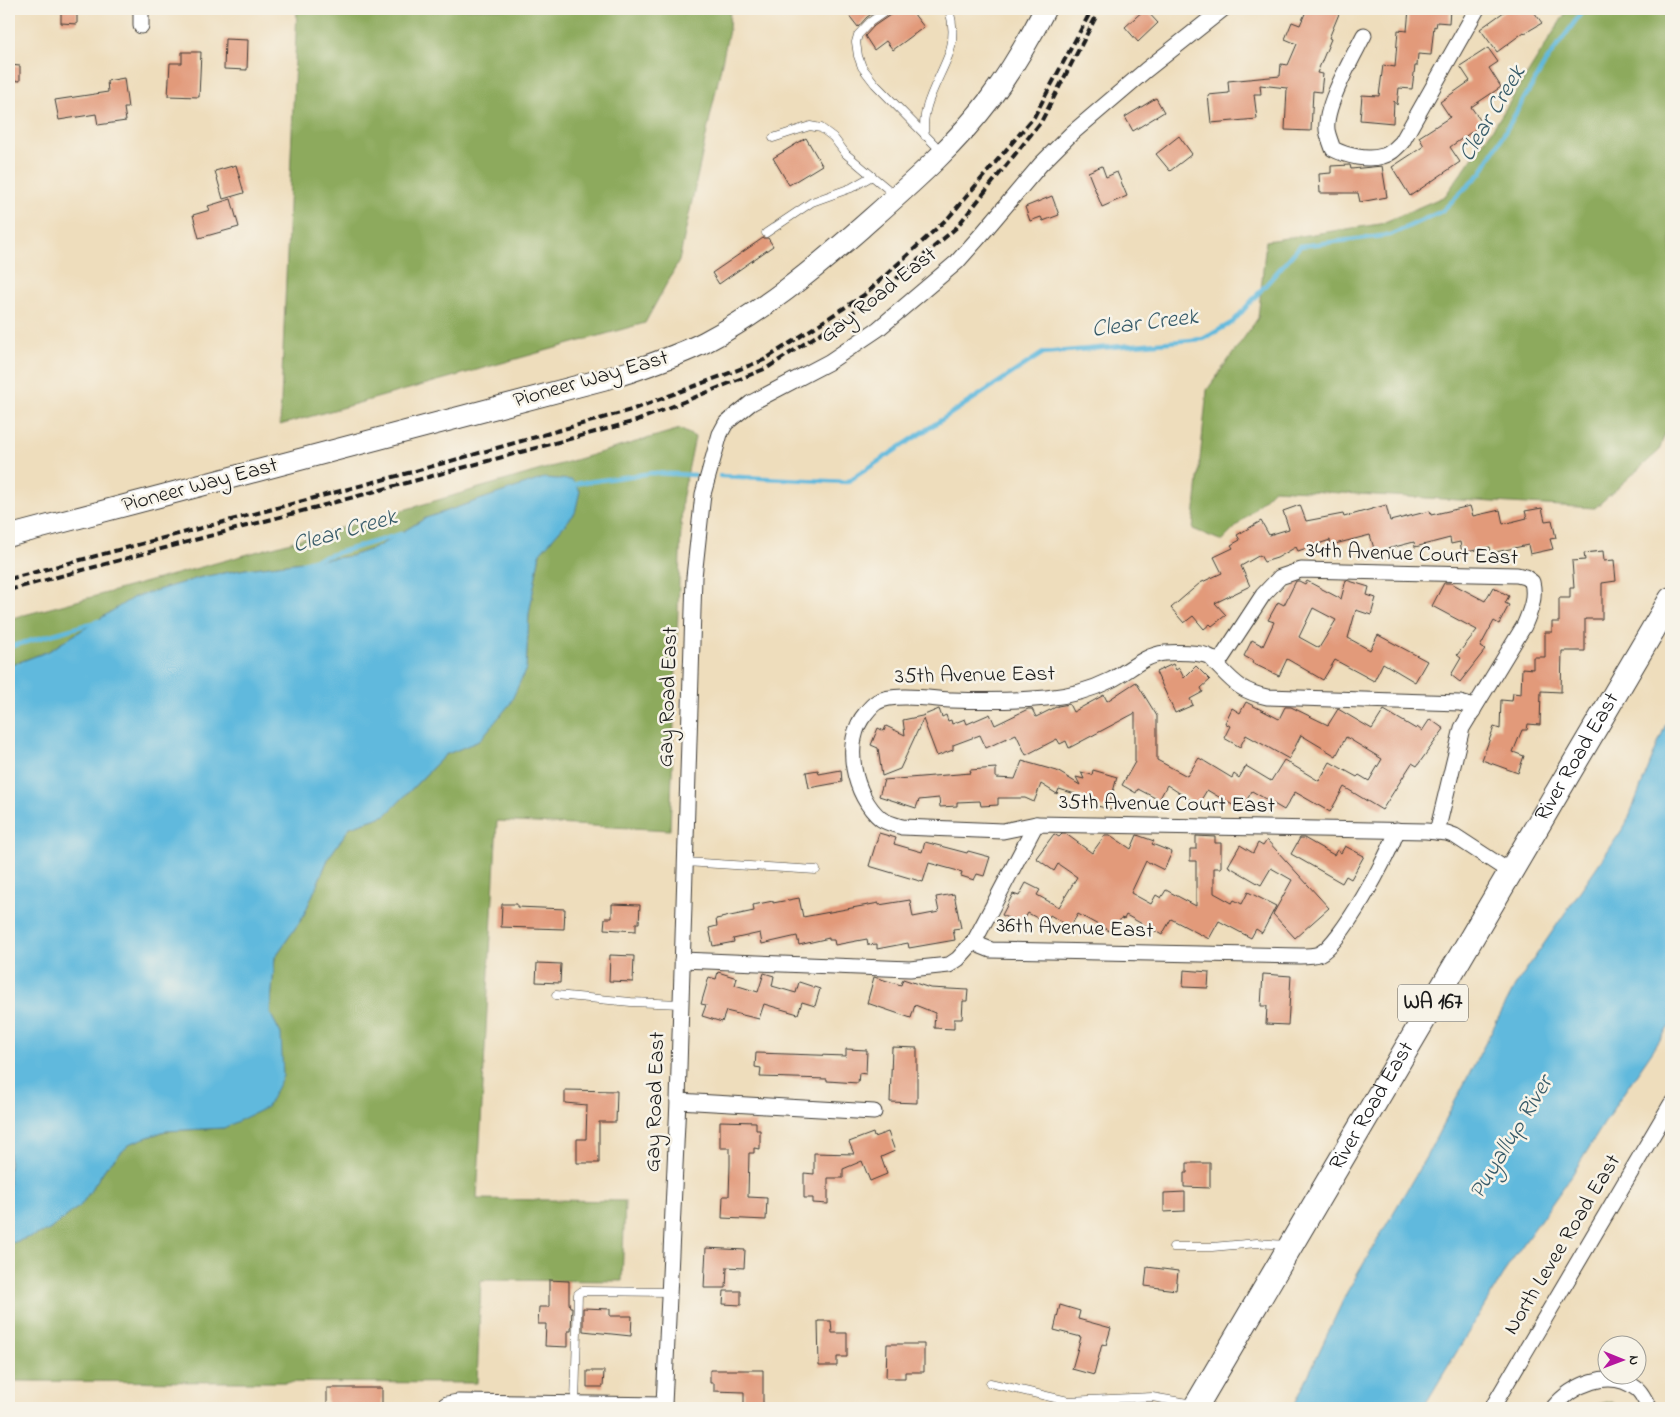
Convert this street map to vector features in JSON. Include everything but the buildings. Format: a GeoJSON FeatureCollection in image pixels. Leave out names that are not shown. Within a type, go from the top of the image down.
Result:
{"type":"FeatureCollection","features":[{"type":"Feature","properties":{"kind":"main road","name":"Pioneer Way East"},"geometry":{"type":"LineString","coordinates":[[9,536],[620,375],[680,354],[705,342],[752,315],[833,253],[942,152],[989,100],[1030,37],[1045,9]]}},
{"type":"Feature","properties":{"kind":"main road","name":"River Road East"},"geometry":{"type":"LineString","coordinates":[[1196,1406],[1671,599]]}},
{"type":"Feature","properties":{"kind":"street"},"geometry":{"type":"LineString","coordinates":[[141,9],[141,26]]}},
{"type":"Feature","properties":{"kind":"street","name":"Gay Road East"},"geometry":{"type":"LineString","coordinates":[[442,1408],[447,1404],[458,1402],[667,1407],[669,1292],[678,1101],[694,577],[703,494],[720,434],[726,423],[751,403],[829,362],[878,330],[957,262],[1041,164],[1071,134],[1146,70],[1224,9]]}},
{"type":"Feature","properties":{"kind":"street"},"geometry":{"type":"LineString","coordinates":[[1364,35],[1341,78],[1328,116],[1327,130],[1333,149],[1341,153],[1374,158],[1392,151],[1402,142],[1477,9]]}},
{"type":"Feature","properties":{"kind":"street","name":"34th Avenue Court East"},"geometry":{"type":"LineString","coordinates":[[1217,665],[1263,595],[1280,577],[1301,570],[1517,575],[1525,577],[1532,582],[1534,589],[1530,612],[1524,626],[1473,711]]}},
{"type":"Feature","properties":{"kind":"street","name":"35th Avenue East"},"geometry":{"type":"LineString","coordinates":[[852,760],[856,732],[861,719],[874,704],[882,700],[894,698],[1027,700],[1070,695],[1113,679],[1145,658],[1163,654],[1209,657],[1244,690],[1267,697],[1460,703],[1473,711]]}},
{"type":"Feature","properties":{"kind":"street"},"geometry":{"type":"LineString","coordinates":[[1437,832],[1462,728],[1473,711]]}},
{"type":"Feature","properties":{"kind":"street","name":"35th Avenue Court East"},"geometry":{"type":"LineString","coordinates":[[852,760],[856,778],[866,803],[882,819],[902,827],[1003,831],[1036,824],[1437,832],[1455,836],[1510,872]]}},
{"type":"Feature","properties":{"kind":"street"},"geometry":{"type":"LineString","coordinates":[[975,940],[1036,824]]}},
{"type":"Feature","properties":{"kind":"street","name":"36th Avenue East"},"geometry":{"type":"LineString","coordinates":[[682,960],[910,969],[927,968],[949,965],[958,959],[975,940],[991,950],[1300,956],[1319,954],[1334,940],[1365,895],[1385,861],[1397,830]]}},
{"type":"Feature","properties":{"kind":"street"},"geometry":{"type":"LineString","coordinates":[[678,1101],[874,1112]]}},
{"type":"Feature","properties":{"kind":"street","name":"North Levee Road East"},"geometry":{"type":"LineString","coordinates":[[1492,1408],[1671,1104]]}},
{"type":"Feature","properties":{"kind":"street"},"geometry":{"type":"LineString","coordinates":[[1553,1408],[1571,1392],[1590,1381],[1615,1380],[1635,1387],[1641,1392],[1650,1408]]}},
{"type":"Feature","properties":{"kind":"lane"},"geometry":{"type":"LineString","coordinates":[[889,9],[870,22],[858,35],[856,42],[862,67],[875,84],[942,152]]}},
{"type":"Feature","properties":{"kind":"lane"},"geometry":{"type":"LineString","coordinates":[[925,136],[927,108],[934,86],[950,50],[952,22],[949,9]]}},
{"type":"Feature","properties":{"kind":"lane"},"geometry":{"type":"LineString","coordinates":[[773,138],[810,126],[821,128],[833,137],[846,154],[896,196]]}},
{"type":"Feature","properties":{"kind":"lane"},"geometry":{"type":"LineString","coordinates":[[766,233],[812,202],[851,188],[872,176]]}},
{"type":"Feature","properties":{"kind":"lane"},"geometry":{"type":"LineString","coordinates":[[685,862],[816,870]]}},
{"type":"Feature","properties":{"kind":"lane"},"geometry":{"type":"LineString","coordinates":[[556,995],[631,1002],[681,1004]]}},
{"type":"Feature","properties":{"kind":"lane"},"geometry":{"type":"LineString","coordinates":[[1174,1247],[1212,1247],[1257,1243],[1291,1246]]}},
{"type":"Feature","properties":{"kind":"lane"},"geometry":{"type":"LineString","coordinates":[[575,1404],[578,1294],[582,1291],[669,1292]]}},
{"type":"Feature","properties":{"kind":"lane"},"geometry":{"type":"LineString","coordinates":[[990,1383],[1068,1401],[1152,1397],[1196,1406]]}},
{"type":"Feature","properties":{"kind":"green space"},"geometry":{"type":"Polygon","coordinates":[[[297,9],[730,9],[729,30],[679,261],[645,323],[280,425],[297,9]]]}},
{"type":"Feature","properties":{"kind":"green space"},"geometry":{"type":"Polygon","coordinates":[[[1568,9],[1652,9],[1671,18],[1671,417],[1659,451],[1595,508],[1274,489],[1222,541],[1193,529],[1207,390],[1258,318],[1266,241],[1380,224],[1445,196],[1496,124],[1568,9]]]}},
{"type":"Feature","properties":{"kind":"green space"},"geometry":{"type":"Polygon","coordinates":[[[680,429],[695,437],[682,500],[670,830],[497,821],[477,1199],[625,1201],[622,1281],[481,1280],[477,1383],[9,1381],[9,1244],[48,1231],[81,1205],[107,1166],[131,1143],[165,1131],[224,1128],[281,1034],[270,1013],[275,957],[303,917],[329,857],[350,827],[386,815],[445,755],[479,740],[526,669],[529,614],[540,553],[575,513],[426,518],[375,548],[351,556],[246,569],[202,577],[135,597],[49,651],[9,666],[9,619],[345,527],[680,429]]]}},
{"type":"Feature","properties":{"kind":"green space"},"geometry":{"type":"Polygon","coordinates":[[[1612,1401],[1621,1408],[1587,1408],[1587,1407],[1612,1401]]]}},
{"type":"Feature","properties":{"kind":"water"},"geometry":{"type":"Polygon","coordinates":[[[544,478],[572,480],[580,491],[575,513],[540,553],[529,614],[526,669],[510,704],[479,741],[445,755],[386,815],[350,827],[329,857],[303,917],[275,957],[270,1013],[281,1034],[283,1076],[267,1107],[224,1128],[165,1131],[131,1143],[107,1166],[81,1205],[48,1231],[9,1244],[9,666],[49,651],[134,597],[202,577],[246,569],[351,556],[375,548],[426,518],[544,478]]]}},
{"type":"Feature","properties":{"kind":"water","name":"Puyallup River"},"geometry":{"type":"Polygon","coordinates":[[[1671,711],[1671,1024],[1620,1098],[1572,1175],[1510,1263],[1423,1408],[1293,1408],[1347,1292],[1426,1157],[1515,986],[1626,824],[1671,711]]]}},
{"type":"Feature","properties":{"kind":"waterway","name":"Clear Creek"},"geometry":{"type":"LineString","coordinates":[[720,476],[847,482],[1043,353],[1203,339],[1233,322],[1300,246],[1390,235],[1442,211],[1481,173],[1545,63],[1584,9]]}},
{"type":"Feature","properties":{"kind":"waterway","name":"Clear Creek"},"geometry":{"type":"LineString","coordinates":[[570,486],[652,473],[695,475]]}},
{"type":"Feature","properties":{"kind":"waterway","name":"Clear Creek"},"geometry":{"type":"LineString","coordinates":[[303,563],[401,534]]}},
{"type":"Feature","properties":{"kind":"waterway","name":"Clear Creek"},"geometry":{"type":"LineString","coordinates":[[9,647],[99,621]]}},
{"type":"Feature","properties":{"kind":"railway"},"geometry":{"type":"LineString","coordinates":[[9,579],[412,472],[631,410],[764,360],[864,295],[949,217],[1034,117],[1092,9]]}},
{"type":"Feature","properties":{"kind":"railway"},"geometry":{"type":"LineString","coordinates":[[9,590],[636,421],[767,368],[870,301],[956,228],[1041,122],[1100,9]]}}]}
